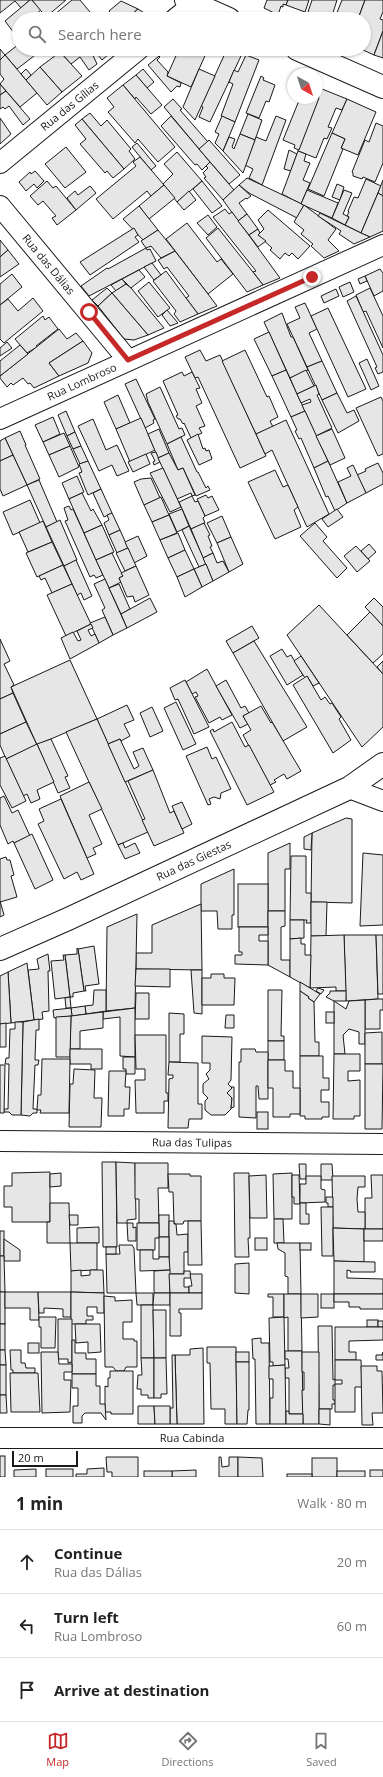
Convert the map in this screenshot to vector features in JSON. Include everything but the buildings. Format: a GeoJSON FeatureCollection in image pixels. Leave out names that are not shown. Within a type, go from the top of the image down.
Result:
{"type":"FeatureCollection","features":[{"type":"Feature","properties":{"kind":"main road"},"geometry":{"type":"LineString","coordinates":[[192,1],[215,12]]}},
{"type":"Feature","properties":{"kind":"main road"},"geometry":{"type":"LineString","coordinates":[[313,56],[383,87]]}},
{"type":"Feature","properties":{"kind":"main road","name":"Rua das Giestas"},"geometry":{"type":"LineString","coordinates":[[0,949],[68,919],[349,788],[383,764]]}},
{"type":"Feature","properties":{"kind":"street"},"geometry":{"type":"LineString","coordinates":[[182,12],[192,1]]}},
{"type":"Feature","properties":{"kind":"street","name":"Rua das Gílias"},"geometry":{"type":"LineString","coordinates":[[0,163],[130,56]]}},
{"type":"Feature","properties":{"kind":"street","name":"Rua das Dálias"},"geometry":{"type":"LineString","coordinates":[[0,206],[128,360]]}},
{"type":"Feature","properties":{"kind":"street","name":"Rua Lombroso"},"geometry":{"type":"LineString","coordinates":[[0,419],[383,245]]}},
{"type":"Feature","properties":{"kind":"street"},"geometry":{"type":"LineString","coordinates":[[349,788],[383,801]]}},
{"type":"Feature","properties":{"kind":"street","name":"Rua das Tulipas"},"geometry":{"type":"LineString","coordinates":[[0,1141],[383,1144]]}},
{"type":"Feature","properties":{"kind":"street","name":"Rua Cabinda"},"geometry":{"type":"LineString","coordinates":[[0,1438],[383,1438]]}},
{"type":"Feature","properties":{"kind":"route"},"geometry":{"type":"LineString","coordinates":[[89,312],[128,360],[312,277]]}}]}
